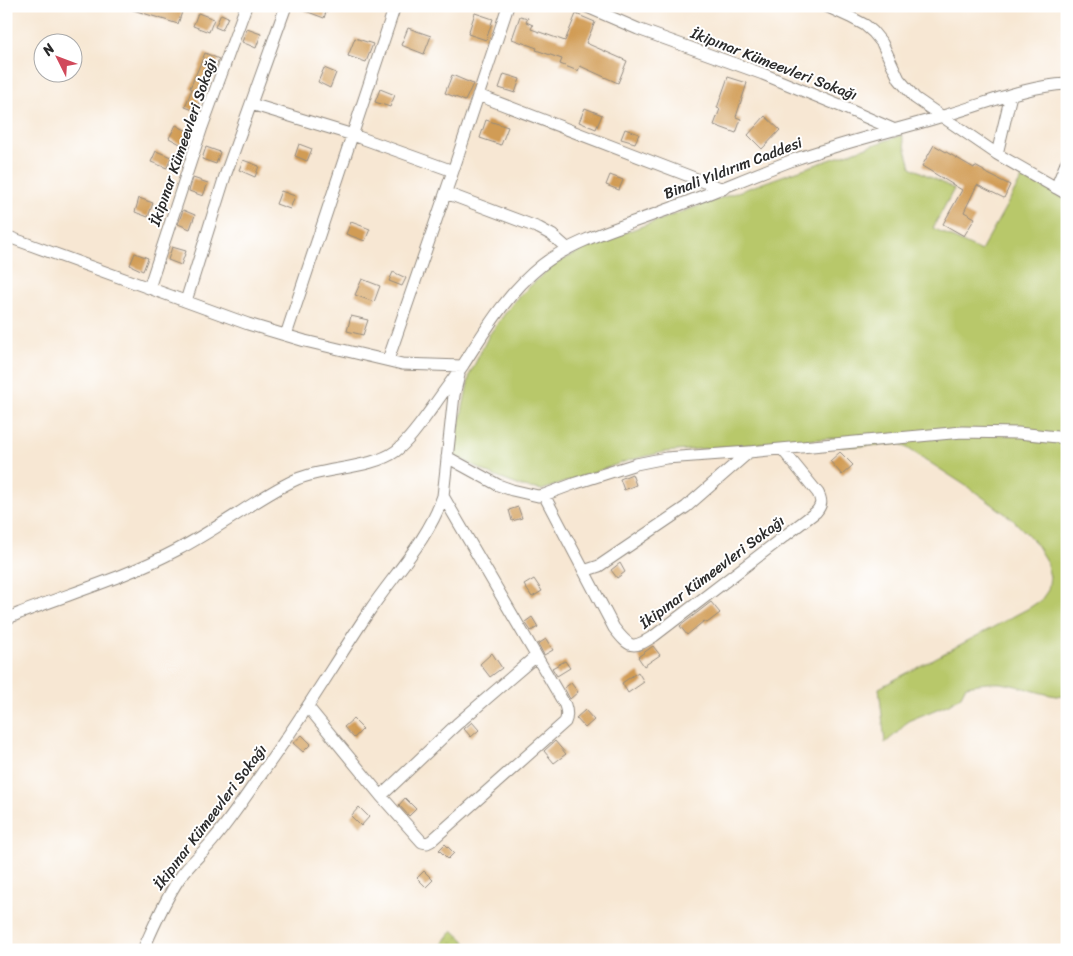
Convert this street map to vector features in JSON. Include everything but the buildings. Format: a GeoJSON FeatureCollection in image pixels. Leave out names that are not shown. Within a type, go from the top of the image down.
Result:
{"type":"FeatureCollection","features":[{"type":"Feature","properties":{"kind":"street","name":"İkipınar Kümeevleri Sokağı"},"geometry":{"type":"LineString","coordinates":[[149,288],[202,127],[246,6]]}},
{"type":"Feature","properties":{"kind":"street"},"geometry":{"type":"LineString","coordinates":[[186,301],[225,176],[286,6]]}},
{"type":"Feature","properties":{"kind":"street"},"geometry":{"type":"LineString","coordinates":[[286,335],[354,135],[395,6]]}},
{"type":"Feature","properties":{"kind":"street"},"geometry":{"type":"LineString","coordinates":[[388,360],[508,6]]}},
{"type":"Feature","properties":{"kind":"street","name":"İkipınar Kümeevleri Sokağı"},"geometry":{"type":"LineString","coordinates":[[585,6],[638,29],[771,78],[895,130]]}},
{"type":"Feature","properties":{"kind":"street"},"geometry":{"type":"LineString","coordinates":[[826,6],[857,21],[873,32],[882,43],[899,80],[915,98],[997,154],[1062,191],[1067,161]]}},
{"type":"Feature","properties":{"kind":"street","name":"Binali Yıldırım Caddesi"},"geometry":{"type":"LineString","coordinates":[[462,366],[510,296],[542,265],[568,249],[604,233],[792,161],[834,147],[942,117],[1011,95],[1050,85],[1067,84]]}},
{"type":"Feature","properties":{"kind":"street"},"geometry":{"type":"LineString","coordinates":[[478,95],[723,189]]}},
{"type":"Feature","properties":{"kind":"street"},"geometry":{"type":"LineString","coordinates":[[997,154],[1011,95]]}},
{"type":"Feature","properties":{"kind":"street"},"geometry":{"type":"LineString","coordinates":[[251,104],[354,135],[453,171]]}},
{"type":"Feature","properties":{"kind":"street"},"geometry":{"type":"LineString","coordinates":[[446,193],[539,228],[552,235],[568,249]]}},
{"type":"Feature","properties":{"kind":"street"},"geometry":{"type":"LineString","coordinates":[[6,236],[248,324],[314,343],[402,364],[462,366]]}},
{"type":"Feature","properties":{"kind":"street","name":"İkipınar Kümeevleri Sokağı"},"geometry":{"type":"LineString","coordinates":[[143,950],[159,914],[187,867],[214,839],[283,743],[370,610],[420,542],[438,512],[443,496],[454,395],[462,366]]}},
{"type":"Feature","properties":{"kind":"street"},"geometry":{"type":"LineString","coordinates":[[6,619],[140,569],[196,540],[270,493],[300,478],[386,457],[397,450],[409,438],[462,366]]}},
{"type":"Feature","properties":{"kind":"street"},"geometry":{"type":"LineString","coordinates":[[447,457],[498,485],[538,496],[585,480],[666,458],[962,432],[1018,433],[1067,438]]}},
{"type":"Feature","properties":{"kind":"street","name":"İkipınar Kümeevleri Sokağı"},"geometry":{"type":"LineString","coordinates":[[544,495],[614,628],[628,644],[634,646],[654,636],[820,507],[822,501],[818,493],[782,449]]}},
{"type":"Feature","properties":{"kind":"street"},"geometry":{"type":"LineString","coordinates":[[584,571],[599,566],[686,506],[749,452]]}},
{"type":"Feature","properties":{"kind":"street"},"geometry":{"type":"LineString","coordinates":[[308,707],[381,796],[422,842],[431,841],[566,722],[567,711],[443,496]]}},
{"type":"Feature","properties":{"kind":"street"},"geometry":{"type":"LineString","coordinates":[[381,796],[457,724],[536,656]]}},
{"type":"Feature","properties":{"kind":"green space"},"geometry":{"type":"Polygon","coordinates":[[[902,135],[911,167],[954,189],[933,228],[981,251],[1023,176],[1067,200],[1067,697],[1050,695],[1001,683],[966,686],[961,696],[949,704],[908,721],[885,743],[879,688],[1029,608],[1041,600],[1048,590],[1050,577],[1046,561],[1034,541],[1011,518],[974,491],[901,444],[842,447],[834,438],[664,452],[627,461],[542,490],[523,487],[496,477],[453,455],[470,374],[489,335],[515,300],[552,266],[582,250],[634,229],[902,135]]]}},
{"type":"Feature","properties":{"kind":"green space"},"geometry":{"type":"Polygon","coordinates":[[[453,930],[474,950],[438,950],[453,930]]]}}]}
